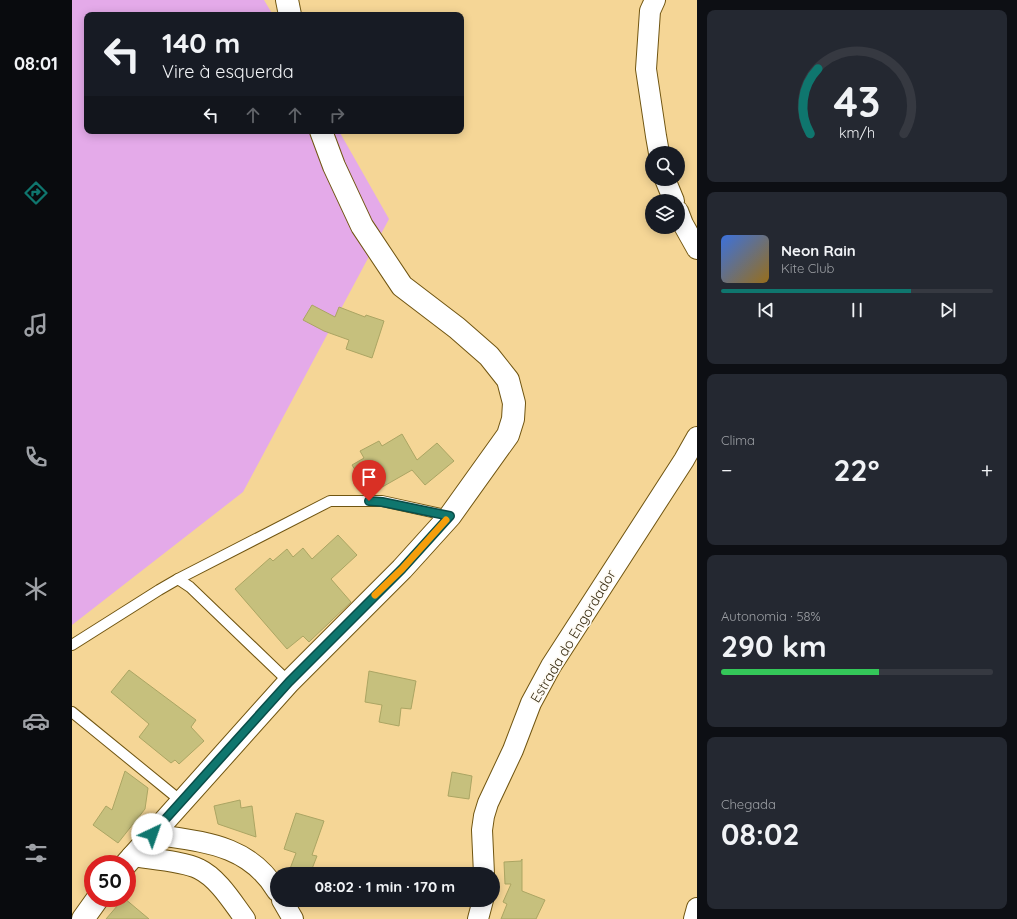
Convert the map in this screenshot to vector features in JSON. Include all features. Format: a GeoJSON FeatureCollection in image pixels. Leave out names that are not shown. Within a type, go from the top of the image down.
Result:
{"type":"FeatureCollection","features":[{"type":"Feature","properties":{"kind":"main road"},"geometry":{"type":"LineString","coordinates":[[287,0],[289,12]]}},
{"type":"Feature","properties":{"kind":"main road"},"geometry":{"type":"LineString","coordinates":[[133,855],[289,682],[402,569],[450,516],[508,435],[513,418],[514,403],[508,380],[489,356],[457,328],[402,286],[362,226],[334,166],[322,134]]}},
{"type":"Feature","properties":{"kind":"main road"},"geometry":{"type":"LineString","coordinates":[[83,919],[92,907]]}},
{"type":"Feature","properties":{"kind":"street"},"geometry":{"type":"LineString","coordinates":[[655,0],[650,11],[646,69],[658,146]]}},
{"type":"Feature","properties":{"kind":"street"},"geometry":{"type":"LineString","coordinates":[[685,228],[697,249]]}},
{"type":"Feature","properties":{"kind":"street","name":"Estrada do Engordador"},"geometry":{"type":"LineString","coordinates":[[484,867],[482,830],[484,816],[488,803],[513,750],[531,703],[551,666],[684,460],[697,437]]}},
{"type":"Feature","properties":{"kind":"street"},"geometry":{"type":"LineString","coordinates":[[152,834],[212,843],[228,849],[249,860],[260,869],[270,882]]}},
{"type":"Feature","properties":{"kind":"street"},"geometry":{"type":"LineString","coordinates":[[136,861],[187,865],[199,869],[209,875],[221,888],[245,919]]}},
{"type":"Feature","properties":{"kind":"street"},"geometry":{"type":"LineString","coordinates":[[286,907],[294,919]]}},
{"type":"Feature","properties":{"kind":"street"},"geometry":{"type":"LineString","coordinates":[[478,919],[481,907]]}},
{"type":"Feature","properties":{"kind":"street"},"geometry":{"type":"LineString","coordinates":[[694,919],[697,908]]}},
{"type":"Feature","properties":{"kind":"lane"},"geometry":{"type":"LineString","coordinates":[[72,645],[159,590],[330,501],[382,502],[450,516]]}},
{"type":"Feature","properties":{"kind":"lane"},"geometry":{"type":"LineString","coordinates":[[178,580],[190,587],[289,682]]}},
{"type":"Feature","properties":{"kind":"lane"},"geometry":{"type":"LineString","coordinates":[[72,712],[181,801]]}},
{"type":"Feature","properties":{"kind":"shaded area"},"geometry":{"type":"Polygon","coordinates":[[[72,0],[264,0],[271,12],[84,12],[84,134],[341,134],[389,219],[243,492],[72,625],[72,0]]]}},
{"type":"Feature","properties":{"kind":"building"},"geometry":{"type":"Polygon","coordinates":[[[312,305],[335,317],[339,307],[365,317],[366,315],[384,321],[372,358],[346,349],[349,340],[324,331],[303,320],[312,305]]]}},
{"type":"Feature","properties":{"kind":"building"},"geometry":{"type":"Polygon","coordinates":[[[402,434],[417,460],[437,443],[454,461],[425,485],[412,470],[370,494],[352,465],[364,458],[360,451],[379,441],[382,446],[402,434]]]}},
{"type":"Feature","properties":{"kind":"building"},"geometry":{"type":"Polygon","coordinates":[[[338,535],[357,555],[331,579],[351,602],[309,642],[303,636],[287,649],[235,589],[270,558],[273,561],[287,549],[293,557],[303,548],[312,559],[338,535]]]}},
{"type":"Feature","properties":{"kind":"building"},"geometry":{"type":"Polygon","coordinates":[[[129,670],[196,720],[191,727],[204,741],[179,764],[175,760],[171,763],[139,737],[149,724],[111,692],[129,670]]]}},
{"type":"Feature","properties":{"kind":"building"},"geometry":{"type":"Polygon","coordinates":[[[369,671],[416,681],[411,709],[401,708],[399,726],[379,722],[382,705],[365,702],[369,671]]]}},
{"type":"Feature","properties":{"kind":"building"},"geometry":{"type":"Polygon","coordinates":[[[125,771],[148,788],[145,809],[118,843],[93,825],[106,806],[112,810],[125,771]]]}},
{"type":"Feature","properties":{"kind":"building"},"geometry":{"type":"Polygon","coordinates":[[[452,772],[472,776],[469,799],[448,796],[452,772]]]}},
{"type":"Feature","properties":{"kind":"building"},"geometry":{"type":"Polygon","coordinates":[[[240,800],[241,808],[252,806],[256,837],[218,824],[214,806],[240,800]]]}},
{"type":"Feature","properties":{"kind":"building"},"geometry":{"type":"Polygon","coordinates":[[[296,813],[324,821],[312,855],[317,856],[313,867],[291,867],[296,853],[284,849],[296,813]]]}},
{"type":"Feature","properties":{"kind":"building"},"geometry":{"type":"Polygon","coordinates":[[[522,859],[522,891],[545,900],[536,919],[501,919],[507,904],[503,902],[511,884],[505,884],[504,862],[521,861],[522,859]]]}},
{"type":"Feature","properties":{"kind":"building"},"geometry":{"type":"Polygon","coordinates":[[[116,907],[135,907],[149,919],[106,919],[116,907]]]}},
{"type":"Feature","properties":{"kind":"slow traffic"},"geometry":{"type":"LineString","coordinates":[[375,595],[402,569],[446,520]]}},
{"type":"Feature","properties":{"kind":"route"},"geometry":{"type":"LineString","coordinates":[[152,834],[289,682],[402,569],[450,516],[382,502],[369,501]]}}]}
